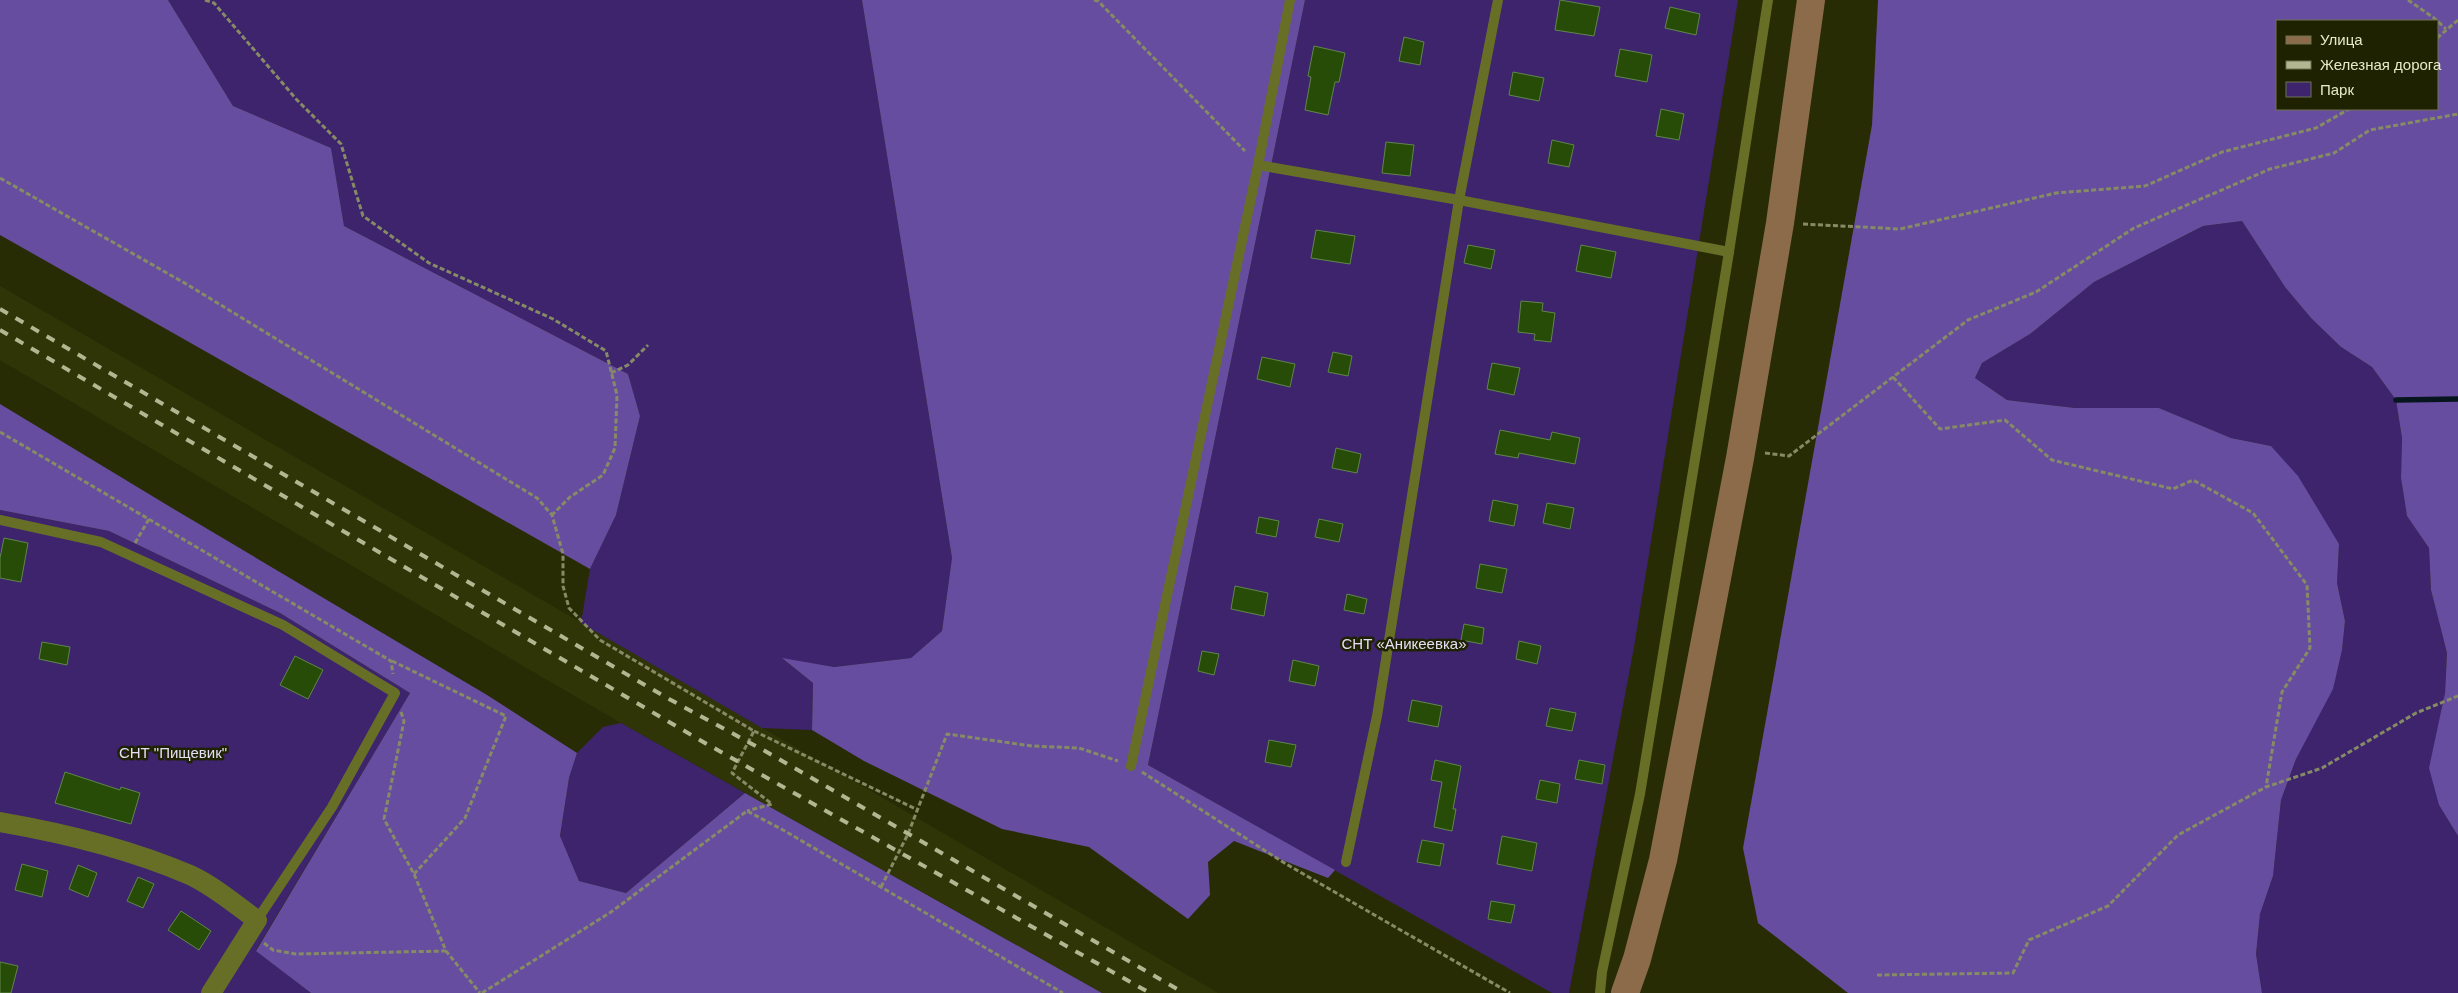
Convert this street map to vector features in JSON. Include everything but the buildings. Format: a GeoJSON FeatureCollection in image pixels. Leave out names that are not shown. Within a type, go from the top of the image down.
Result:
{"type":"FeatureCollection","features":[{"type":"Feature","properties":{"kind":"street"},"geometry":{"type":"LineString","coordinates":[[1626,993],[1663,860],[1741,454],[1780,223],[1811,0]]}},
{"type":"Feature","properties":{"kind":"street"},"geometry":{"type":"LineString","coordinates":[[0,822],[38,828],[125,851],[192,876],[257,920],[212,993]]}},
{"type":"Feature","properties":{"kind":"lane"},"geometry":{"type":"LineString","coordinates":[[1131,766],[1258,165],[1290,0]]}},
{"type":"Feature","properties":{"kind":"lane"},"geometry":{"type":"LineString","coordinates":[[1346,862],[1377,716],[1459,200],[1498,0]]}},
{"type":"Feature","properties":{"kind":"lane"},"geometry":{"type":"LineString","coordinates":[[1600,993],[1602,972],[1640,794],[1729,252],[1768,0]]}},
{"type":"Feature","properties":{"kind":"lane"},"geometry":{"type":"LineString","coordinates":[[1258,165],[1459,200],[1729,252]]}},
{"type":"Feature","properties":{"kind":"lane"},"geometry":{"type":"LineString","coordinates":[[0,520],[101,542],[283,625],[395,693],[332,807],[257,920]]}},
{"type":"Feature","properties":{"kind":"path"},"geometry":{"type":"LineString","coordinates":[[205,0],[214,3],[297,100],[341,144],[362,216],[429,263],[553,319],[606,351],[617,395],[615,448],[604,475],[570,496],[552,515]]}},
{"type":"Feature","properties":{"kind":"path"},"geometry":{"type":"LineString","coordinates":[[1094,0],[1098,1],[1258,165]]}},
{"type":"Feature","properties":{"kind":"path"},"geometry":{"type":"LineString","coordinates":[[2408,0],[2436,20]]}},
{"type":"Feature","properties":{"kind":"path"},"geometry":{"type":"LineString","coordinates":[[2438,37],[2458,20]]}},
{"type":"Feature","properties":{"kind":"path"},"geometry":{"type":"LineString","coordinates":[[2438,22],[2446,30]]}},
{"type":"Feature","properties":{"kind":"path"},"geometry":{"type":"LineString","coordinates":[[1780,223],[1900,229],[2056,192],[2145,186],[2222,152],[2316,128],[2347,110]]}},
{"type":"Feature","properties":{"kind":"path"},"geometry":{"type":"LineString","coordinates":[[1741,454],[1789,456],[1968,320],[2036,292],[2134,228],[2270,169],[2334,153],[2370,130],[2458,114]]}},
{"type":"Feature","properties":{"kind":"path"},"geometry":{"type":"LineString","coordinates":[[0,178],[206,295],[537,498],[552,515],[563,554],[563,586],[569,608],[600,640],[754,731],[918,810]]}},
{"type":"Feature","properties":{"kind":"path"},"geometry":{"type":"LineString","coordinates":[[612,373],[628,365],[648,345]]}},
{"type":"Feature","properties":{"kind":"path"},"geometry":{"type":"LineString","coordinates":[[1893,377],[1940,428],[2005,420],[2052,460],[2173,489],[2193,480],[2253,513],[2307,585],[2310,639],[2310,648],[2282,692],[2266,787]]}},
{"type":"Feature","properties":{"kind":"path"},"geometry":{"type":"LineString","coordinates":[[0,432],[391,661],[506,716],[466,818],[414,874]]}},
{"type":"Feature","properties":{"kind":"path"},"geometry":{"type":"LineString","coordinates":[[128,555],[149,519]]}},
{"type":"Feature","properties":{"kind":"path"},"geometry":{"type":"LineString","coordinates":[[391,661],[395,693],[404,721],[384,819],[414,874],[446,951],[481,993],[611,912],[747,811],[772,804],[732,773],[754,731]]}},
{"type":"Feature","properties":{"kind":"path"},"geometry":{"type":"LineString","coordinates":[[1877,975],[2013,973],[2029,940],[2108,906],[2178,835],[2266,787],[2322,768],[2416,713],[2458,696]]}},
{"type":"Feature","properties":{"kind":"path"},"geometry":{"type":"LineString","coordinates":[[881,887],[918,810],[948,734],[1032,746],[1079,748],[1131,766],[1286,864],[1510,993]]}},
{"type":"Feature","properties":{"kind":"path"},"geometry":{"type":"LineString","coordinates":[[747,811],[1063,993]]}},
{"type":"Feature","properties":{"kind":"path"},"geometry":{"type":"LineString","coordinates":[[257,920],[259,940],[273,950],[296,954],[446,951]]}},
{"type":"Feature","properties":{"kind":"shaded area"},"geometry":{"type":"Polygon","coordinates":[[[0,0],[168,0],[233,106],[331,148],[344,226],[628,374],[640,416],[616,515],[590,569],[0,235],[0,0]]]}},
{"type":"Feature","properties":{"kind":"shaded area"},"geometry":{"type":"Polygon","coordinates":[[[862,0],[1305,0],[1148,765],[1335,870],[1328,878],[1234,841],[1208,862],[1210,895],[1188,919],[1089,847],[1002,829],[864,761],[812,730],[813,683],[782,658],[834,667],[911,658],[942,631],[952,558],[862,0]]]}},
{"type":"Feature","properties":{"kind":"shaded area"},"geometry":{"type":"Polygon","coordinates":[[[1878,0],[2458,0],[2458,836],[2439,805],[2429,768],[2445,693],[2447,653],[2431,590],[2429,548],[2407,516],[2401,478],[2402,438],[2396,400],[2372,367],[2341,347],[2311,318],[2285,287],[2242,221],[2203,226],[2094,282],[2030,334],[1982,363],[1975,378],[2007,400],[2075,408],[2159,408],[2231,438],[2271,446],[2298,476],[2339,544],[2337,583],[2345,621],[2342,650],[2333,689],[2296,759],[2281,800],[2273,876],[2260,914],[2256,954],[2262,993],[1848,993],[1758,923],[1743,848],[1872,125],[1878,0]]]}},
{"type":"Feature","properties":{"kind":"shaded area"},"geometry":{"type":"Polygon","coordinates":[[[0,286],[1218,993],[1102,993],[621,723],[0,360],[0,286]]]}},
{"type":"Feature","properties":{"kind":"shaded area"},"geometry":{"type":"Polygon","coordinates":[[[0,404],[487,695],[577,753],[569,778],[560,836],[579,881],[626,893],[745,793],[1102,993],[311,993],[256,951],[410,693],[280,613],[109,531],[0,510],[0,404]]]}},
{"type":"Feature","properties":{"kind":"green space"},"geometry":{"type":"Polygon","coordinates":[[[168,0],[862,0],[952,558],[942,631],[911,658],[834,667],[783,659],[813,683],[812,730],[762,728],[581,623],[590,569],[616,515],[640,416],[628,374],[344,226],[331,148],[233,106],[168,0]]]}},
{"type":"Feature","properties":{"kind":"green space","name":"СНТ «Аникеевка»"},"geometry":{"type":"Polygon","coordinates":[[[1305,0],[1738,0],[1634,647],[1569,993],[1552,993],[1148,765],[1305,0]]]}},
{"type":"Feature","properties":{"kind":"green space"},"geometry":{"type":"Polygon","coordinates":[[[2242,221],[2285,287],[2311,318],[2341,347],[2372,367],[2396,400],[2402,438],[2401,478],[2407,516],[2429,548],[2431,590],[2447,653],[2439,805],[2458,836],[2458,993],[2262,993],[2256,954],[2260,914],[2273,876],[2281,800],[2296,759],[2342,650],[2345,621],[2337,583],[2339,544],[2271,446],[2231,438],[2159,408],[2075,408],[2007,400],[1975,378],[1982,363],[2030,334],[2094,282],[2203,226],[2242,221]]]}},
{"type":"Feature","properties":{"kind":"green space","name":"СНТ \"Пищевик\""},"geometry":{"type":"Polygon","coordinates":[[[0,510],[109,531],[280,613],[410,693],[256,950],[311,993],[0,993],[0,510]]]}},
{"type":"Feature","properties":{"kind":"green space"},"geometry":{"type":"Polygon","coordinates":[[[621,723],[745,793],[626,893],[579,881],[560,837],[569,778],[577,753],[603,727],[621,723]]]}},
{"type":"Feature","properties":{"kind":"waterway"},"geometry":{"type":"LineString","coordinates":[[2396,400],[2458,399]]}},
{"type":"Feature","properties":{"kind":"railway"},"geometry":{"type":"LineString","coordinates":[[0,309],[669,699],[765,751],[1184,993]]}},
{"type":"Feature","properties":{"kind":"railway"},"geometry":{"type":"LineString","coordinates":[[0,330],[705,743],[1150,993]]}}]}
